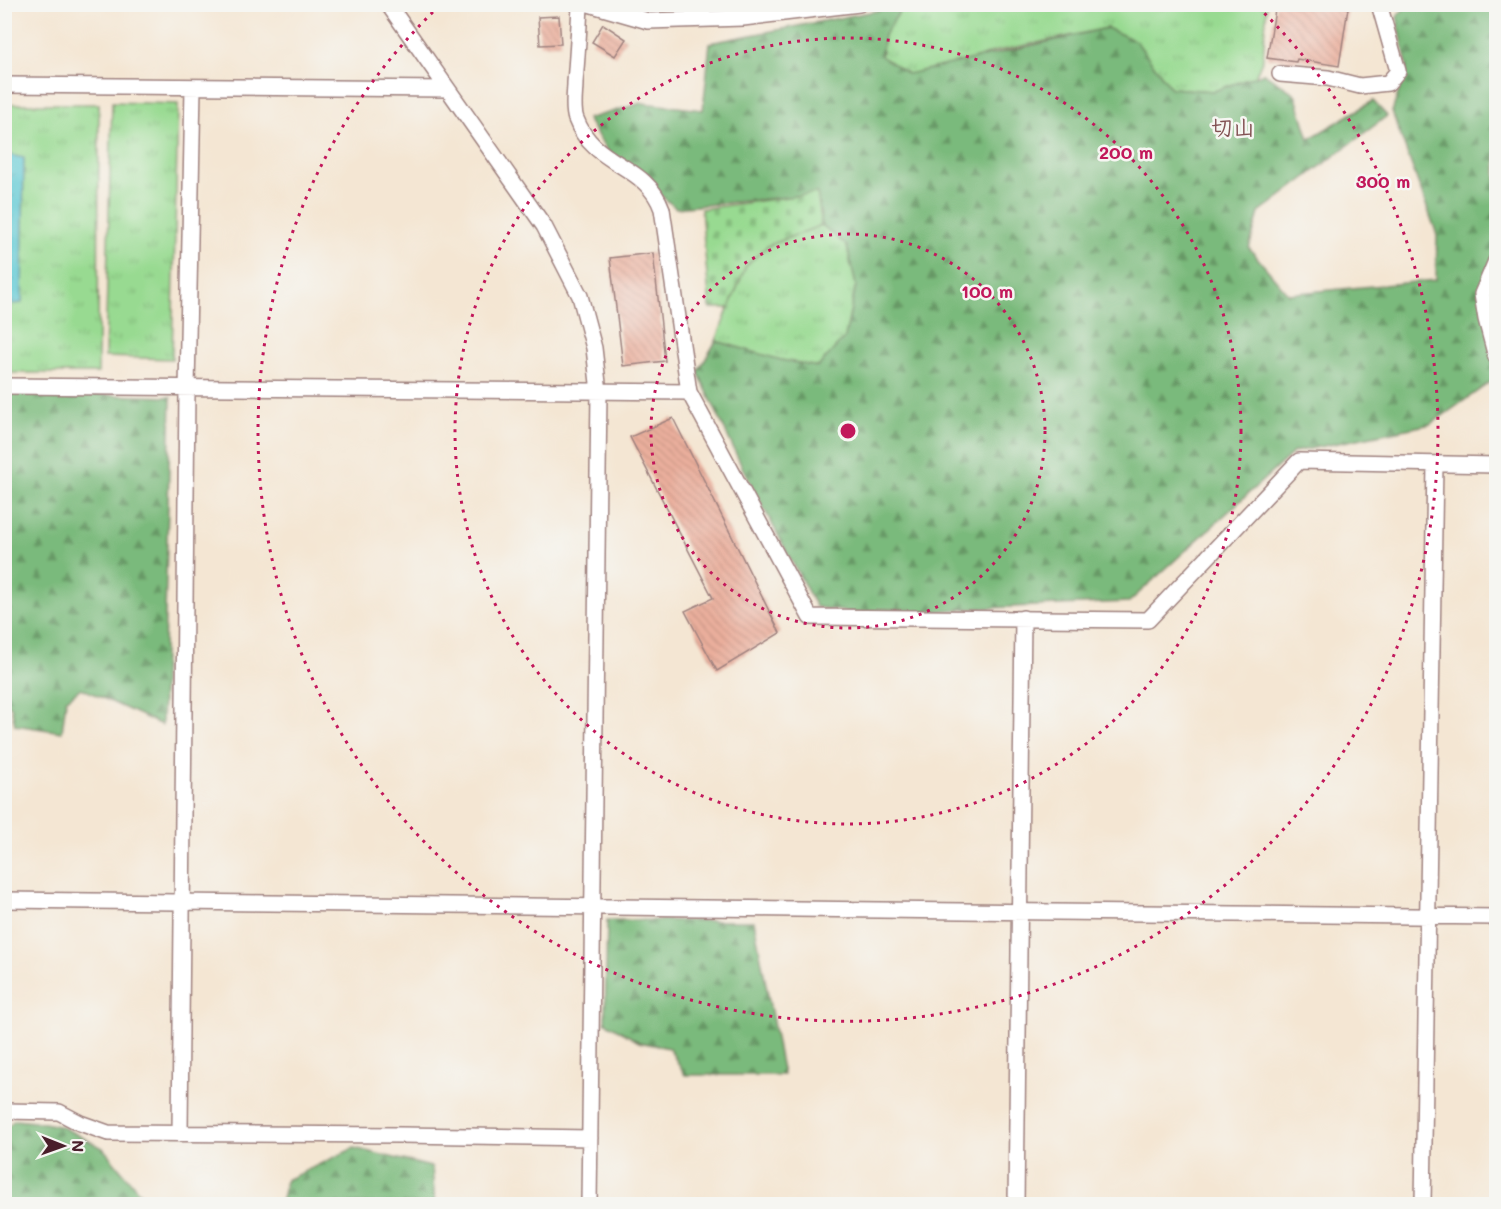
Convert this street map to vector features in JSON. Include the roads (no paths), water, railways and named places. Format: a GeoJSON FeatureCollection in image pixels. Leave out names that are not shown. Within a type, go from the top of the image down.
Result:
{"type":"FeatureCollection","features":[{"type":"Feature","properties":{"kind":"street"},"geometry":{"type":"LineString","coordinates":[[388,4],[544,226],[580,296],[594,348],[599,392],[589,1204]]}},
{"type":"Feature","properties":{"kind":"street"},"geometry":{"type":"LineString","coordinates":[[580,4],[575,117],[586,139],[592,145],[604,156],[640,177],[657,194],[662,210],[689,392],[810,617],[1148,620],[1299,461],[1497,465]]}},
{"type":"Feature","properties":{"kind":"street"},"geometry":{"type":"LineString","coordinates":[[589,4],[648,21],[742,18],[859,4]]}},
{"type":"Feature","properties":{"kind":"street"},"geometry":{"type":"LineString","coordinates":[[1280,74],[1328,78],[1360,86],[1388,83],[1398,71],[1378,4]]}},
{"type":"Feature","properties":{"kind":"street"},"geometry":{"type":"LineString","coordinates":[[4,85],[447,89]]}},
{"type":"Feature","properties":{"kind":"street"},"geometry":{"type":"LineString","coordinates":[[180,1133],[193,88]]}},
{"type":"Feature","properties":{"kind":"street"},"geometry":{"type":"LineString","coordinates":[[1497,261],[1482,294],[1486,319],[1497,357]]}},
{"type":"Feature","properties":{"kind":"street"},"geometry":{"type":"LineString","coordinates":[[4,386],[689,392]]}},
{"type":"Feature","properties":{"kind":"street"},"geometry":{"type":"LineString","coordinates":[[1424,1204],[1435,464]]}},
{"type":"Feature","properties":{"kind":"street"},"geometry":{"type":"LineString","coordinates":[[1016,1204],[1023,618]]}},
{"type":"Feature","properties":{"kind":"street"},"geometry":{"type":"LineString","coordinates":[[4,900],[1497,917]]}},
{"type":"Feature","properties":{"kind":"street"},"geometry":{"type":"LineString","coordinates":[[4,1111],[59,1112],[80,1123],[108,1133],[590,1138]]}},
{"type":"Feature","properties":{"kind":"water"},"geometry":{"type":"Polygon","coordinates":[[[5,154],[24,158],[22,303],[5,305],[5,154]]]}},
{"type":"Feature","properties":{"kind":"district","name":"切山"},"geometry":{"type":"Point","coordinates":[1233,126]}}]}
